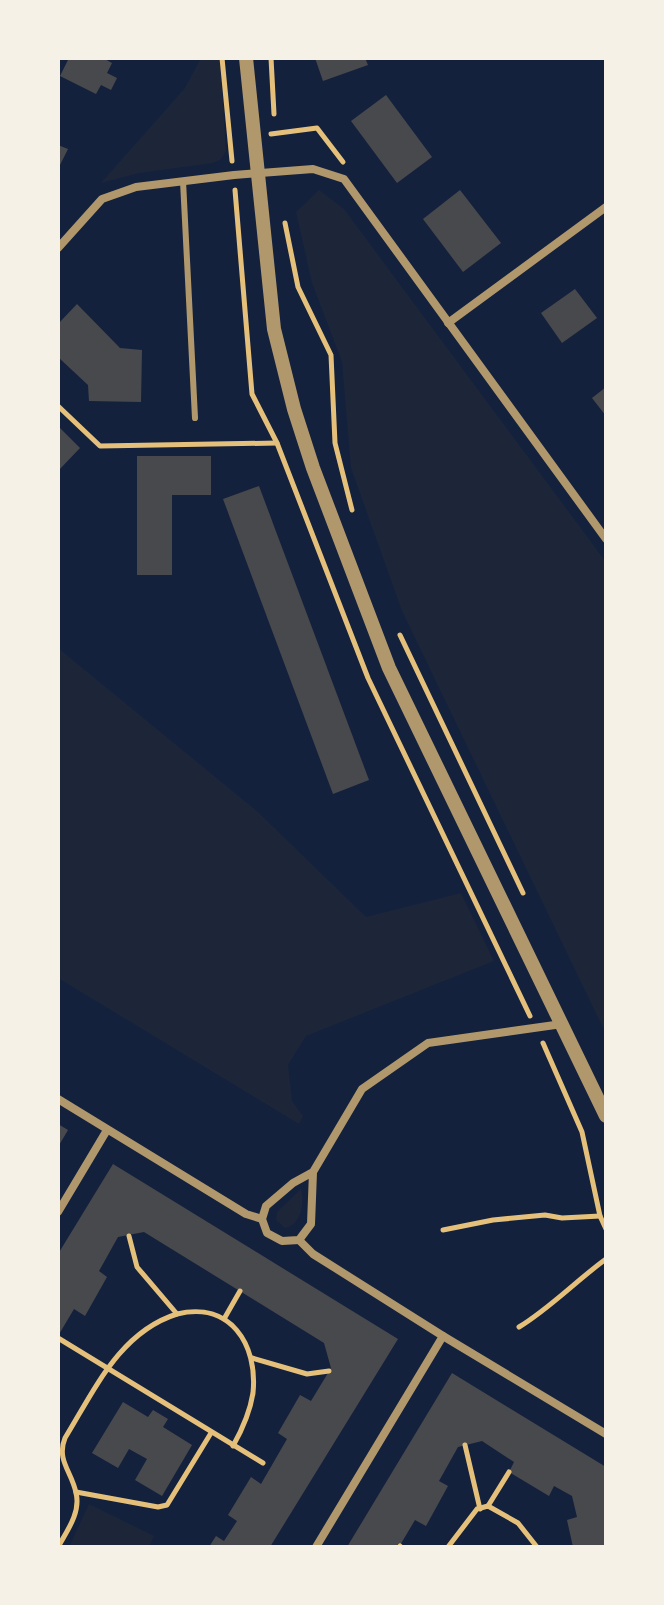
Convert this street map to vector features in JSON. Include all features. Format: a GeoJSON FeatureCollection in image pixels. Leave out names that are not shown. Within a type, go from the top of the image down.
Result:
{"type":"FeatureCollection","features":[{"type":"Feature","properties":{"kind":"street"},"geometry":{"type":"LineString","coordinates":[[246,58],[274,329],[313,468],[389,668],[606,1116]]}},
{"type":"Feature","properties":{"kind":"street"},"geometry":{"type":"LineString","coordinates":[[58,248],[102,199],[136,187],[313,169],[344,179],[606,539]]}},
{"type":"Feature","properties":{"kind":"street"},"geometry":{"type":"LineString","coordinates":[[448,323],[606,207]]}},
{"type":"Feature","properties":{"kind":"street"},"geometry":{"type":"LineString","coordinates":[[299,1240],[311,1224],[313,1172],[362,1089],[428,1043],[562,1024]]}},
{"type":"Feature","properties":{"kind":"street"},"geometry":{"type":"LineString","coordinates":[[58,1099],[246,1214],[262,1219]]}},
{"type":"Feature","properties":{"kind":"street"},"geometry":{"type":"LineString","coordinates":[[58,1212],[107,1130]]}},
{"type":"Feature","properties":{"kind":"street"},"geometry":{"type":"LineString","coordinates":[[313,1172],[293,1183],[266,1206],[262,1219],[267,1233],[282,1241],[299,1240],[313,1254],[606,1434]]}},
{"type":"Feature","properties":{"kind":"street"},"geometry":{"type":"LineString","coordinates":[[316,1547],[443,1336]]}},
{"type":"Feature","properties":{"kind":"lane"},"geometry":{"type":"LineString","coordinates":[[183,181],[195,418]]}},
{"type":"Feature","properties":{"kind":"path"},"geometry":{"type":"LineString","coordinates":[[271,58],[277,171]]}},
{"type":"Feature","properties":{"kind":"path"},"geometry":{"type":"LineString","coordinates":[[283,214],[298,287],[331,355],[335,443],[354,517]]}},
{"type":"Feature","properties":{"kind":"path"},"geometry":{"type":"LineString","coordinates":[[58,406],[100,446],[277,443]]}},
{"type":"Feature","properties":{"kind":"path"},"geometry":{"type":"LineString","coordinates":[[399,634],[526,900]]}},
{"type":"Feature","properties":{"kind":"path"},"geometry":{"type":"LineString","coordinates":[[443,1230],[493,1220],[545,1215],[562,1218],[600,1216]]}},
{"type":"Feature","properties":{"kind":"path"},"geometry":{"type":"LineString","coordinates":[[129,1236],[137,1267],[177,1314]]}},
{"type":"Feature","properties":{"kind":"path"},"geometry":{"type":"LineString","coordinates":[[519,1327],[606,1259]]}},
{"type":"Feature","properties":{"kind":"path"},"geometry":{"type":"LineString","coordinates":[[224,1319],[240,1291]]}},
{"type":"Feature","properties":{"kind":"path"},"geometry":{"type":"LineString","coordinates":[[58,1547],[77,1507],[76,1492],[63,1461],[62,1437],[107,1369],[140,1332],[156,1321],[203,1310],[224,1319],[239,1333],[251,1357],[252,1394],[248,1414],[233,1446]]}},
{"type":"Feature","properties":{"kind":"path"},"geometry":{"type":"LineString","coordinates":[[58,1338],[263,1463]]}},
{"type":"Feature","properties":{"kind":"path"},"geometry":{"type":"LineString","coordinates":[[251,1357],[307,1374],[329,1371]]}},
{"type":"Feature","properties":{"kind":"path"},"geometry":{"type":"LineString","coordinates":[[76,1492],[158,1507],[167,1505],[211,1433]]}},
{"type":"Feature","properties":{"kind":"path"},"geometry":{"type":"LineString","coordinates":[[465,1445],[480,1509]]}},
{"type":"Feature","properties":{"kind":"path"},"geometry":{"type":"LineString","coordinates":[[448,1547],[480,1509],[488,1506],[509,1472]]}},
{"type":"Feature","properties":{"kind":"path"},"geometry":{"type":"LineString","coordinates":[[488,1506],[518,1523],[537,1547]]}},
{"type":"Feature","properties":{"kind":"shaded area"},"geometry":{"type":"Polygon","coordinates":[[[201,58],[220,58],[226,151],[220,160],[139,173],[101,183],[185,88],[201,58]]]}},
{"type":"Feature","properties":{"kind":"shaded area"},"geometry":{"type":"Polygon","coordinates":[[[319,190],[344,209],[606,562],[606,1034],[402,611],[351,468],[342,362],[312,283],[296,212],[319,190]]]}},
{"type":"Feature","properties":{"kind":"shaded area"},"geometry":{"type":"Polygon","coordinates":[[[58,648],[258,812],[366,917],[461,893],[494,961],[306,1036],[288,1065],[292,1101],[303,1116],[299,1124],[58,978],[58,648]]]}},
{"type":"Feature","properties":{"kind":"shaded area"},"geometry":{"type":"Polygon","coordinates":[[[301,1189],[298,1218],[285,1228],[276,1220],[277,1212],[301,1189]]]}},
{"type":"Feature","properties":{"kind":"shaded area"},"geometry":{"type":"Polygon","coordinates":[[[89,1504],[154,1536],[149,1547],[69,1547],[89,1504]]]}},
{"type":"Feature","properties":{"kind":"building"},"geometry":{"type":"Polygon","coordinates":[[[69,58],[103,58],[112,63],[107,73],[117,78],[111,90],[101,85],[96,94],[60,76],[69,58]]]}},
{"type":"Feature","properties":{"kind":"building"},"geometry":{"type":"Polygon","coordinates":[[[315,58],[365,58],[368,65],[323,81],[315,58]]]}},
{"type":"Feature","properties":{"kind":"building"},"geometry":{"type":"Polygon","coordinates":[[[386,95],[432,157],[397,183],[351,121],[386,95]]]}},
{"type":"Feature","properties":{"kind":"building"},"geometry":{"type":"Polygon","coordinates":[[[58,145],[68,149],[58,169],[58,145]]]}},
{"type":"Feature","properties":{"kind":"building"},"geometry":{"type":"Polygon","coordinates":[[[460,190],[501,243],[463,272],[423,219],[460,190]]]}},
{"type":"Feature","properties":{"kind":"building"},"geometry":{"type":"Polygon","coordinates":[[[575,289],[597,318],[562,343],[541,313],[575,289]]]}},
{"type":"Feature","properties":{"kind":"building"},"geometry":{"type":"Polygon","coordinates":[[[77,304],[120,348],[142,350],[141,402],[89,401],[88,385],[58,357],[58,324],[77,304]]]}},
{"type":"Feature","properties":{"kind":"building"},"geometry":{"type":"Polygon","coordinates":[[[606,387],[606,416],[592,398],[606,387]]]}},
{"type":"Feature","properties":{"kind":"building"},"geometry":{"type":"Polygon","coordinates":[[[58,426],[80,448],[58,471],[58,426]]]}},
{"type":"Feature","properties":{"kind":"building"},"geometry":{"type":"Polygon","coordinates":[[[137,456],[211,456],[211,495],[172,495],[172,575],[137,575],[137,456]]]}},
{"type":"Feature","properties":{"kind":"building"},"geometry":{"type":"Polygon","coordinates":[[[259,486],[369,780],[333,794],[223,499],[259,486]]]}},
{"type":"Feature","properties":{"kind":"building"},"geometry":{"type":"Polygon","coordinates":[[[58,1124],[68,1130],[58,1147],[58,1124]]]}},
{"type":"Feature","properties":{"kind":"building"},"geometry":{"type":"Polygon","coordinates":[[[113,1164],[398,1339],[270,1547],[209,1547],[216,1536],[224,1541],[237,1521],[228,1515],[251,1477],[261,1484],[287,1439],[278,1433],[300,1395],[311,1401],[331,1368],[324,1343],[144,1232],[118,1237],[99,1271],[107,1277],[85,1316],[74,1309],[58,1336],[58,1254],[113,1164]]]}},
{"type":"Feature","properties":{"kind":"building"},"geometry":{"type":"Polygon","coordinates":[[[452,1373],[606,1467],[606,1547],[573,1547],[567,1520],[577,1517],[572,1496],[554,1486],[549,1496],[509,1472],[514,1462],[482,1441],[458,1447],[439,1481],[448,1486],[426,1526],[415,1520],[399,1547],[347,1547],[452,1373]]]}},
{"type":"Feature","properties":{"kind":"building"},"geometry":{"type":"Polygon","coordinates":[[[123,1402],[148,1417],[153,1410],[168,1419],[163,1427],[192,1445],[162,1496],[135,1480],[147,1459],[129,1449],[118,1468],[92,1453],[123,1402]]]}}]}
